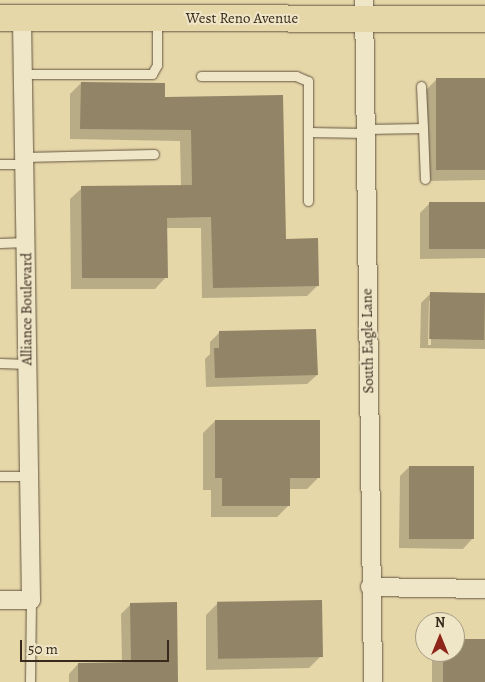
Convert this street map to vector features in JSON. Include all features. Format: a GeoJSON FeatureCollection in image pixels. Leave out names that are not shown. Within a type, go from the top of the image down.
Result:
{"type":"FeatureCollection","features":[{"type":"Feature","properties":{"kind":"main road","name":"West Reno Avenue"},"geometry":{"type":"LineString","coordinates":[[11,18],[364,9],[485,19]]}},
{"type":"Feature","properties":{"kind":"street","name":"South Eagle Lane"},"geometry":{"type":"LineString","coordinates":[[364,9],[370,587],[373,682]]}},
{"type":"Feature","properties":{"kind":"street","name":"Alliance Boulevard"},"geometry":{"type":"LineString","coordinates":[[11,18],[23,74],[31,600]]}},
{"type":"Feature","properties":{"kind":"street"},"geometry":{"type":"LineString","coordinates":[[370,587],[485,589]]}},
{"type":"Feature","properties":{"kind":"street"},"geometry":{"type":"LineString","coordinates":[[0,600],[31,600]]}},
{"type":"Feature","properties":{"kind":"lane"},"geometry":{"type":"LineString","coordinates":[[23,74],[152,74],[157,65],[167,13]]}},
{"type":"Feature","properties":{"kind":"lane"},"geometry":{"type":"LineString","coordinates":[[200,76],[296,76],[304,78],[308,82],[308,201]]}},
{"type":"Feature","properties":{"kind":"lane"},"geometry":{"type":"LineString","coordinates":[[421,86],[425,179]]}},
{"type":"Feature","properties":{"kind":"lane"},"geometry":{"type":"LineString","coordinates":[[308,132],[423,128]]}},
{"type":"Feature","properties":{"kind":"lane"},"geometry":{"type":"LineString","coordinates":[[0,164],[24,160],[154,154]]}},
{"type":"Feature","properties":{"kind":"lane"},"geometry":{"type":"LineString","coordinates":[[0,243],[26,242]]}},
{"type":"Feature","properties":{"kind":"lane"},"geometry":{"type":"LineString","coordinates":[[0,363],[27,364]]}},
{"type":"Feature","properties":{"kind":"lane"},"geometry":{"type":"LineString","coordinates":[[0,476],[29,476]]}},
{"type":"Feature","properties":{"kind":"lane"},"geometry":{"type":"LineString","coordinates":[[30,682],[31,600]]}},
{"type":"Feature","properties":{"kind":"building"},"geometry":{"type":"Polygon","coordinates":[[[436,78],[485,78],[485,170],[436,170],[436,78]]]}},
{"type":"Feature","properties":{"kind":"building"},"geometry":{"type":"Polygon","coordinates":[[[81,82],[165,83],[165,97],[283,95],[286,239],[318,238],[319,286],[213,288],[211,217],[167,218],[168,278],[82,278],[81,186],[192,185],[191,130],[80,129],[81,82]]]}},
{"type":"Feature","properties":{"kind":"building"},"geometry":{"type":"Polygon","coordinates":[[[429,202],[485,202],[485,249],[429,249],[429,202]]]}},
{"type":"Feature","properties":{"kind":"building"},"geometry":{"type":"Polygon","coordinates":[[[430,292],[485,293],[484,340],[429,339],[430,292]]]}},
{"type":"Feature","properties":{"kind":"building"},"geometry":{"type":"Polygon","coordinates":[[[316,329],[318,375],[215,378],[214,348],[219,348],[219,331],[316,329]]]}},
{"type":"Feature","properties":{"kind":"building"},"geometry":{"type":"Polygon","coordinates":[[[215,420],[320,420],[320,478],[290,478],[290,506],[222,506],[222,478],[215,478],[215,420]]]}},
{"type":"Feature","properties":{"kind":"building"},"geometry":{"type":"Polygon","coordinates":[[[409,466],[474,466],[474,539],[409,539],[409,466]]]}},
{"type":"Feature","properties":{"kind":"building"},"geometry":{"type":"Polygon","coordinates":[[[322,600],[323,657],[218,659],[217,602],[322,600]]]}},
{"type":"Feature","properties":{"kind":"building"},"geometry":{"type":"Polygon","coordinates":[[[177,602],[178,682],[78,682],[78,663],[131,662],[130,603],[177,602]]]}},
{"type":"Feature","properties":{"kind":"building"},"geometry":{"type":"Polygon","coordinates":[[[465,639],[485,639],[485,682],[443,682],[443,662],[465,662],[465,639]]]}}]}
